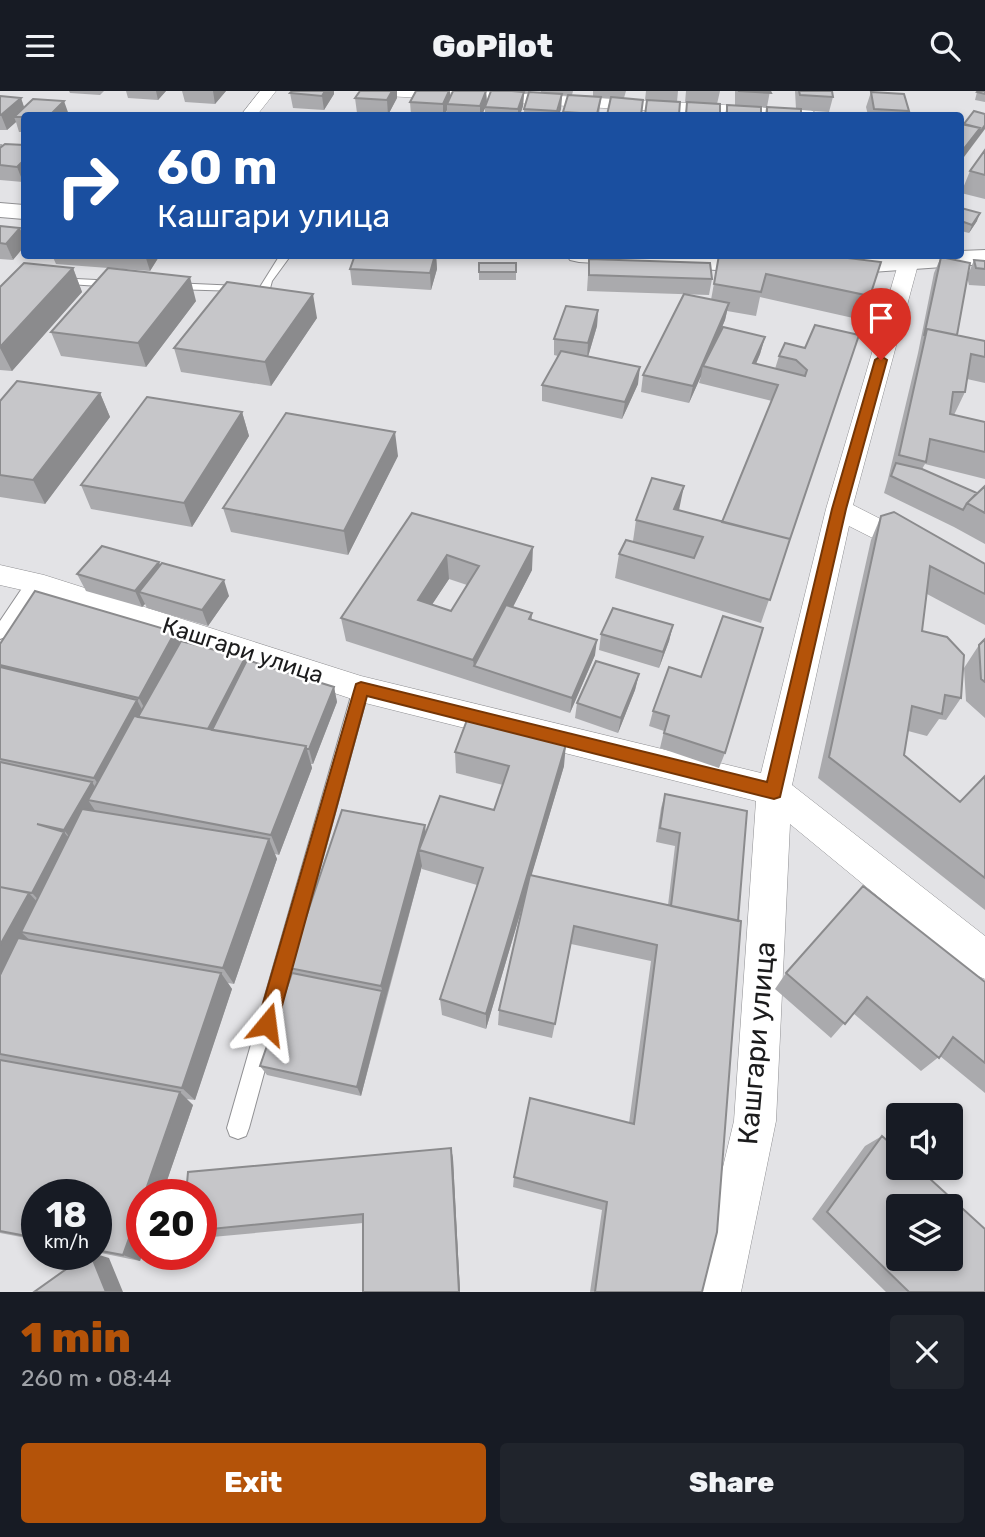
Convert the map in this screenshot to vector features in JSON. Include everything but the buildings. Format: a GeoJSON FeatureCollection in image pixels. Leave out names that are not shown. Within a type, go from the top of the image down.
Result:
{"type":"FeatureCollection","features":[{"type":"Feature","properties":{"kind":"main road"},"geometry":{"type":"LineString","coordinates":[[0,210],[21,212]]}},
{"type":"Feature","properties":{"kind":"main road"},"geometry":{"type":"LineString","coordinates":[[964,258],[985,257]]}},
{"type":"Feature","properties":{"kind":"main road"},"geometry":{"type":"LineString","coordinates":[[683,259],[812,264],[947,259]]}},
{"type":"Feature","properties":{"kind":"street"},"geometry":{"type":"LineString","coordinates":[[250,112],[268,91]]}},
{"type":"Feature","properties":{"kind":"street"},"geometry":{"type":"LineString","coordinates":[[386,91],[758,112]]}},
{"type":"Feature","properties":{"kind":"street","name":"Кашгари улица"},"geometry":{"type":"LineString","coordinates":[[717,1292],[755,1121],[774,792],[839,509],[909,261]]}},
{"type":"Feature","properties":{"kind":"street"},"geometry":{"type":"LineString","coordinates":[[839,509],[985,585]]}},
{"type":"Feature","properties":{"kind":"street","name":"Кашгари улица"},"geometry":{"type":"LineString","coordinates":[[0,575],[34,582],[361,688],[774,792],[985,960]]}},
{"type":"Feature","properties":{"kind":"lane"},"geometry":{"type":"LineString","coordinates":[[156,285],[265,290],[267,281],[283,259]]}},
{"type":"Feature","properties":{"kind":"lane"},"geometry":{"type":"LineString","coordinates":[[47,281],[129,284]]}},
{"type":"Feature","properties":{"kind":"lane"},"geometry":{"type":"LineString","coordinates":[[0,633],[34,582]]}},
{"type":"Feature","properties":{"kind":"lane"},"geometry":{"type":"LineString","coordinates":[[237,1128],[361,688]]}},
{"type":"Feature","properties":{"kind":"route"},"geometry":{"type":"LineString","coordinates":[[267,1024],[361,688],[774,792],[839,509],[881,360]]}}]}
